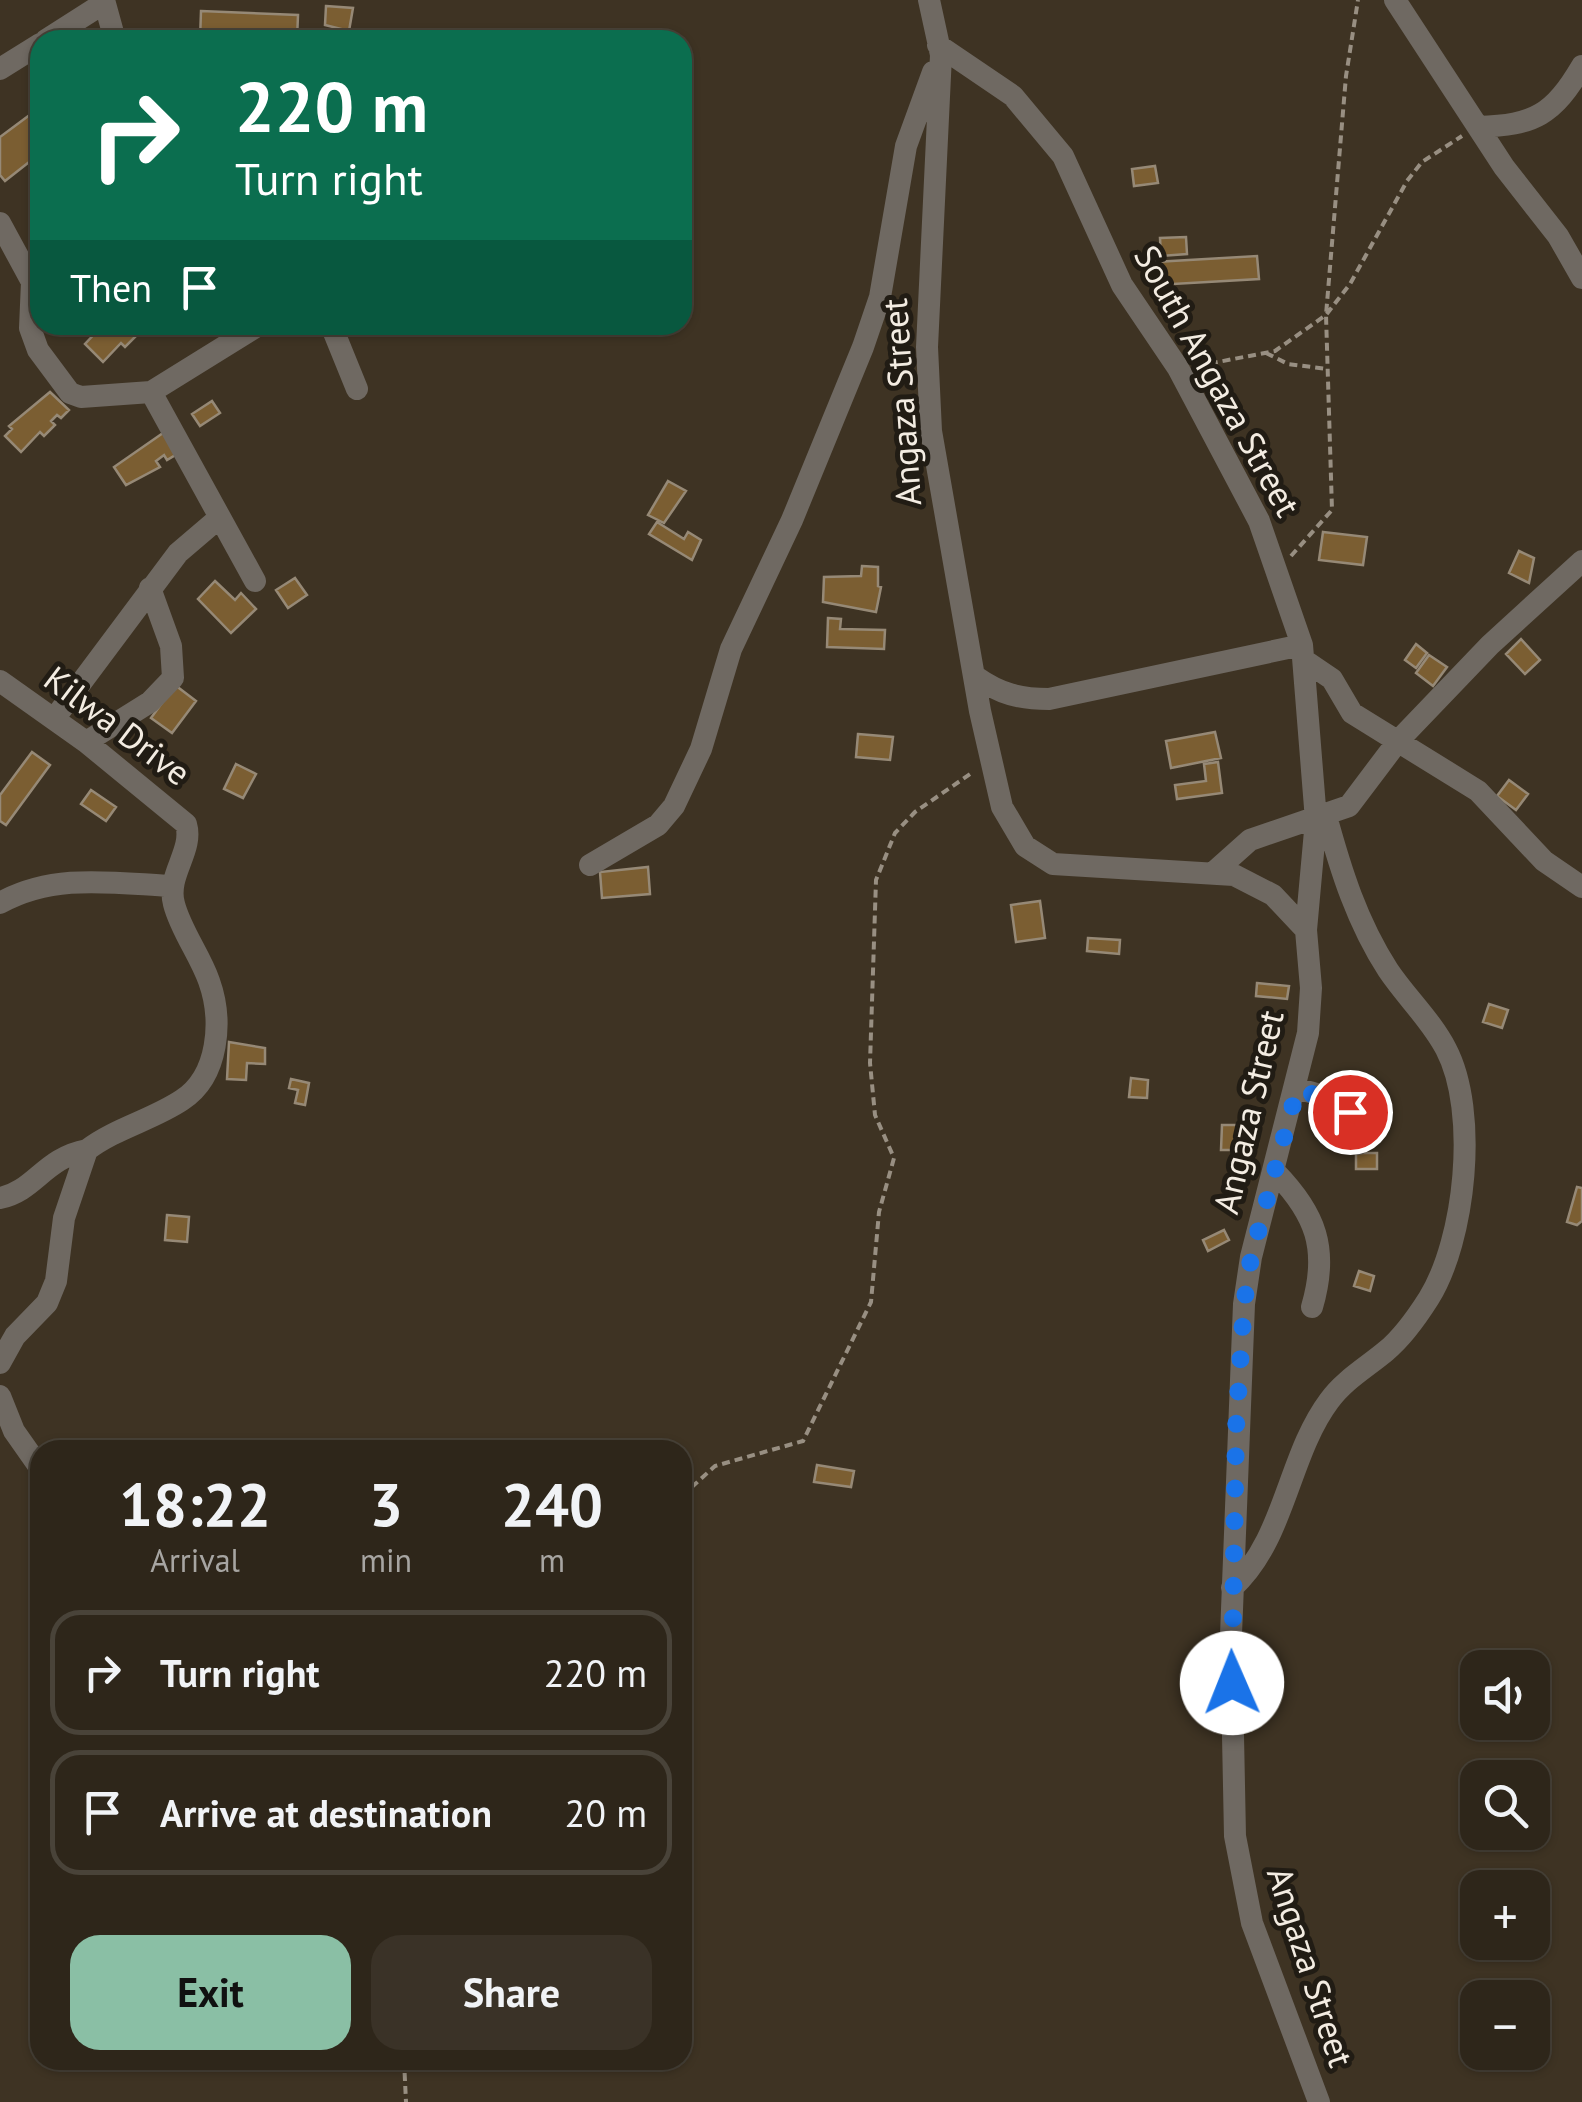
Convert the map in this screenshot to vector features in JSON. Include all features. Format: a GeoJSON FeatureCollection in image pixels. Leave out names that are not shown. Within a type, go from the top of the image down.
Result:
{"type":"FeatureCollection","features":[{"type":"Feature","properties":{"kind":"street","name":"Angaza Street"},"geometry":{"type":"LineString","coordinates":[[929,0],[939,50],[927,347],[931,431],[990,761],[1014,832],[1036,856],[1069,867],[1234,876],[1273,895],[1306,930],[1311,988],[1297,1090],[1251,1258],[1244,1304],[1232,1588],[1231,1784],[1240,1870],[1265,1958],[1319,2102]]}},
{"type":"Feature","properties":{"kind":"street"},"geometry":{"type":"LineString","coordinates":[[1395,0],[1478,127],[1558,236],[1582,278]]}},
{"type":"Feature","properties":{"kind":"street"},"geometry":{"type":"LineString","coordinates":[[61,30],[104,1],[112,30]]}},
{"type":"Feature","properties":{"kind":"street"},"geometry":{"type":"LineString","coordinates":[[0,70],[30,50]]}},
{"type":"Feature","properties":{"kind":"street","name":"South Angaza Street"},"geometry":{"type":"LineString","coordinates":[[939,50],[1013,96],[1062,156],[1122,285],[1178,368],[1259,520],[1303,652],[1321,818],[1306,930]]}},
{"type":"Feature","properties":{"kind":"street"},"geometry":{"type":"LineString","coordinates":[[590,865],[658,826],[674,806],[702,749],[730,649],[792,520],[880,297],[906,146],[939,50]]}},
{"type":"Feature","properties":{"kind":"street"},"geometry":{"type":"LineString","coordinates":[[1478,127],[1510,126],[1550,110],[1582,66]]}},
{"type":"Feature","properties":{"kind":"street"},"geometry":{"type":"LineString","coordinates":[[0,223],[30,266]]}},
{"type":"Feature","properties":{"kind":"street"},"geometry":{"type":"LineString","coordinates":[[33,335],[38,350],[70,392],[82,397],[151,392],[243,335]]}},
{"type":"Feature","properties":{"kind":"street"},"geometry":{"type":"LineString","coordinates":[[335,335],[357,389]]}},
{"type":"Feature","properties":{"kind":"street"},"geometry":{"type":"LineString","coordinates":[[151,392],[255,581]]}},
{"type":"Feature","properties":{"kind":"street"},"geometry":{"type":"LineString","coordinates":[[54,719],[178,553],[219,518]]}},
{"type":"Feature","properties":{"kind":"street"},"geometry":{"type":"LineString","coordinates":[[1213,873],[1250,840],[1348,806],[1398,741],[1490,645],[1582,561]]}},
{"type":"Feature","properties":{"kind":"street"},"geometry":{"type":"LineString","coordinates":[[86,742],[150,702],[172,678],[171,646],[150,588]]}},
{"type":"Feature","properties":{"kind":"street"},"geometry":{"type":"LineString","coordinates":[[976,677],[997,691],[1024,699],[1049,698],[1303,652],[1332,679],[1352,713],[1478,791],[1544,860],[1582,887]]}},
{"type":"Feature","properties":{"kind":"street","name":"Kilwa Drive"},"geometry":{"type":"LineString","coordinates":[[0,681],[86,742],[186,824],[189,834],[170,886]]}},
{"type":"Feature","properties":{"kind":"street"},"geometry":{"type":"LineString","coordinates":[[1232,1588],[1268,1534],[1315,1421],[1332,1397],[1412,1323],[1455,1244],[1462,1131],[1458,1084],[1448,1051],[1386,967],[1369,936],[1343,881],[1321,818]]}},
{"type":"Feature","properties":{"kind":"street"},"geometry":{"type":"LineString","coordinates":[[0,903],[44,886],[84,880],[170,886],[175,908],[210,982],[216,1018],[214,1052],[203,1081],[182,1100],[144,1116],[87,1150],[56,1159],[17,1192],[0,1198]]}},
{"type":"Feature","properties":{"kind":"street"},"geometry":{"type":"LineString","coordinates":[[1297,1090],[1343,1106],[1353,1121],[1358,1144]]}},
{"type":"Feature","properties":{"kind":"street"},"geometry":{"type":"LineString","coordinates":[[0,1363],[16,1336],[47,1303],[56,1281],[64,1218],[87,1150]]}},
{"type":"Feature","properties":{"kind":"street"},"geometry":{"type":"LineString","coordinates":[[1275,1172],[1310,1213],[1320,1261],[1312,1307]]}},
{"type":"Feature","properties":{"kind":"street"},"geometry":{"type":"LineString","coordinates":[[0,1396],[14,1431],[30,1454]]}},
{"type":"Feature","properties":{"kind":"path"},"geometry":{"type":"LineString","coordinates":[[1276,564],[1299,551],[1332,510],[1326,314],[1346,76],[1358,0]]}},
{"type":"Feature","properties":{"kind":"path"},"geometry":{"type":"LineString","coordinates":[[1178,368],[1266,353],[1300,336],[1326,314],[1350,284],[1422,162],[1478,127]]}},
{"type":"Feature","properties":{"kind":"path"},"geometry":{"type":"LineString","coordinates":[[1266,353],[1288,364],[1327,370]]}},
{"type":"Feature","properties":{"kind":"path"},"geometry":{"type":"LineString","coordinates":[[692,1487],[715,1466],[804,1441],[866,1315],[879,1212],[894,1158],[875,1115],[870,1063],[876,880],[896,834],[915,812],[990,761]]}},
{"type":"Feature","properties":{"kind":"path"},"geometry":{"type":"LineString","coordinates":[[404,2070],[406,2102]]}},
{"type":"Feature","properties":{"kind":"building"},"geometry":{"type":"Polygon","coordinates":[[[326,6],[353,8],[349,30],[325,25],[326,6]]]}},
{"type":"Feature","properties":{"kind":"building"},"geometry":{"type":"Polygon","coordinates":[[[201,11],[298,15],[297,30],[200,30],[201,11]]]}},
{"type":"Feature","properties":{"kind":"building"},"geometry":{"type":"Polygon","coordinates":[[[30,115],[30,161],[5,181],[0,175],[0,137],[30,115]]]}},
{"type":"Feature","properties":{"kind":"building"},"geometry":{"type":"Polygon","coordinates":[[[1155,166],[1158,183],[1134,186],[1132,169],[1155,166]]]}},
{"type":"Feature","properties":{"kind":"building"},"geometry":{"type":"Polygon","coordinates":[[[1186,237],[1187,254],[1161,256],[1160,238],[1186,237]]]}},
{"type":"Feature","properties":{"kind":"building"},"geometry":{"type":"Polygon","coordinates":[[[1257,256],[1259,279],[1156,285],[1155,262],[1257,256]]]}},
{"type":"Feature","properties":{"kind":"building"},"geometry":{"type":"Polygon","coordinates":[[[94,335],[136,336],[125,347],[121,343],[103,362],[85,344],[94,335]]]}},
{"type":"Feature","properties":{"kind":"building"},"geometry":{"type":"Polygon","coordinates":[[[50,392],[69,410],[61,418],[57,415],[51,421],[55,425],[44,436],[40,432],[21,452],[5,436],[12,429],[9,426],[50,392]]]}},
{"type":"Feature","properties":{"kind":"building"},"geometry":{"type":"Polygon","coordinates":[[[212,401],[220,413],[200,426],[192,414],[212,401]]]}},
{"type":"Feature","properties":{"kind":"building"},"geometry":{"type":"Polygon","coordinates":[[[163,433],[177,454],[167,460],[164,455],[156,461],[160,467],[126,485],[114,467],[163,433]]]}},
{"type":"Feature","properties":{"kind":"building"},"geometry":{"type":"Polygon","coordinates":[[[668,481],[686,491],[664,523],[648,515],[668,481]]]}},
{"type":"Feature","properties":{"kind":"building"},"geometry":{"type":"Polygon","coordinates":[[[657,522],[684,539],[688,532],[701,540],[692,560],[649,534],[657,522]]]}},
{"type":"Feature","properties":{"kind":"building"},"geometry":{"type":"Polygon","coordinates":[[[1323,532],[1367,537],[1363,565],[1319,560],[1323,532]]]}},
{"type":"Feature","properties":{"kind":"building"},"geometry":{"type":"Polygon","coordinates":[[[1519,551],[1534,558],[1529,583],[1509,573],[1519,551]]]}},
{"type":"Feature","properties":{"kind":"building"},"geometry":{"type":"Polygon","coordinates":[[[862,566],[878,567],[881,587],[876,612],[823,602],[824,577],[861,576],[862,566]]]}},
{"type":"Feature","properties":{"kind":"building"},"geometry":{"type":"Polygon","coordinates":[[[295,578],[307,595],[288,608],[276,590],[295,578]]]}},
{"type":"Feature","properties":{"kind":"building"},"geometry":{"type":"Polygon","coordinates":[[[215,581],[235,600],[241,593],[256,609],[231,633],[198,599],[215,581]]]}},
{"type":"Feature","properties":{"kind":"building"},"geometry":{"type":"Polygon","coordinates":[[[828,618],[841,619],[840,629],[885,630],[884,649],[827,647],[828,618]]]}},
{"type":"Feature","properties":{"kind":"building"},"geometry":{"type":"Polygon","coordinates":[[[1521,639],[1540,660],[1525,674],[1506,654],[1521,639]]]}},
{"type":"Feature","properties":{"kind":"building"},"geometry":{"type":"Polygon","coordinates":[[[1416,644],[1427,653],[1416,668],[1405,660],[1416,644]]]}},
{"type":"Feature","properties":{"kind":"building"},"geometry":{"type":"Polygon","coordinates":[[[1429,655],[1447,667],[1433,686],[1416,673],[1429,655]]]}},
{"type":"Feature","properties":{"kind":"building"},"geometry":{"type":"Polygon","coordinates":[[[175,685],[196,701],[172,733],[151,718],[175,685]]]}},
{"type":"Feature","properties":{"kind":"building"},"geometry":{"type":"Polygon","coordinates":[[[1215,732],[1221,758],[1171,768],[1166,741],[1215,732]]]}},
{"type":"Feature","properties":{"kind":"building"},"geometry":{"type":"Polygon","coordinates":[[[858,734],[893,737],[890,760],[856,757],[858,734]]]}},
{"type":"Feature","properties":{"kind":"building"},"geometry":{"type":"Polygon","coordinates":[[[32,752],[50,765],[6,825],[0,821],[0,795],[32,752]]]}},
{"type":"Feature","properties":{"kind":"building"},"geometry":{"type":"Polygon","coordinates":[[[1218,762],[1222,793],[1177,799],[1175,785],[1206,781],[1204,764],[1218,762]]]}},
{"type":"Feature","properties":{"kind":"building"},"geometry":{"type":"Polygon","coordinates":[[[236,764],[256,774],[243,798],[224,789],[236,764]]]}},
{"type":"Feature","properties":{"kind":"building"},"geometry":{"type":"Polygon","coordinates":[[[1509,780],[1528,794],[1516,810],[1497,796],[1509,780]]]}},
{"type":"Feature","properties":{"kind":"building"},"geometry":{"type":"Polygon","coordinates":[[[91,790],[116,807],[106,821],[81,804],[91,790]]]}},
{"type":"Feature","properties":{"kind":"building"},"geometry":{"type":"Polygon","coordinates":[[[648,867],[650,894],[602,898],[600,872],[648,867]]]}},
{"type":"Feature","properties":{"kind":"building"},"geometry":{"type":"Polygon","coordinates":[[[1040,901],[1045,938],[1016,942],[1011,905],[1040,901]]]}},
{"type":"Feature","properties":{"kind":"building"},"geometry":{"type":"Polygon","coordinates":[[[1088,938],[1120,940],[1119,954],[1087,951],[1088,938]]]}},
{"type":"Feature","properties":{"kind":"building"},"geometry":{"type":"Polygon","coordinates":[[[1257,983],[1289,986],[1287,999],[1256,996],[1257,983]]]}},
{"type":"Feature","properties":{"kind":"building"},"geometry":{"type":"Polygon","coordinates":[[[1489,1004],[1508,1010],[1502,1028],[1483,1022],[1489,1004]]]}},
{"type":"Feature","properties":{"kind":"building"},"geometry":{"type":"Polygon","coordinates":[[[229,1042],[265,1048],[265,1064],[247,1063],[246,1080],[227,1079],[229,1042]]]}},
{"type":"Feature","properties":{"kind":"building"},"geometry":{"type":"Polygon","coordinates":[[[1131,1078],[1148,1080],[1147,1098],[1129,1097],[1131,1078]]]}},
{"type":"Feature","properties":{"kind":"building"},"geometry":{"type":"Polygon","coordinates":[[[291,1079],[309,1083],[305,1105],[295,1103],[298,1090],[289,1088],[291,1079]]]}},
{"type":"Feature","properties":{"kind":"building"},"geometry":{"type":"Polygon","coordinates":[[[1222,1125],[1245,1125],[1244,1150],[1221,1150],[1222,1125]]]}},
{"type":"Feature","properties":{"kind":"building"},"geometry":{"type":"Polygon","coordinates":[[[1356,1153],[1377,1153],[1377,1169],[1356,1169],[1356,1153]]]}},
{"type":"Feature","properties":{"kind":"building"},"geometry":{"type":"Polygon","coordinates":[[[1577,1187],[1582,1188],[1582,1221],[1577,1225],[1567,1222],[1577,1187]]]}},
{"type":"Feature","properties":{"kind":"building"},"geometry":{"type":"Polygon","coordinates":[[[167,1215],[189,1217],[187,1242],[165,1240],[167,1215]]]}},
{"type":"Feature","properties":{"kind":"building"},"geometry":{"type":"Polygon","coordinates":[[[1224,1230],[1229,1240],[1208,1251],[1203,1240],[1224,1230]]]}},
{"type":"Feature","properties":{"kind":"building"},"geometry":{"type":"Polygon","coordinates":[[[1359,1271],[1374,1276],[1370,1291],[1354,1286],[1359,1271]]]}},
{"type":"Feature","properties":{"kind":"building"},"geometry":{"type":"Polygon","coordinates":[[[817,1465],[854,1471],[851,1487],[814,1482],[817,1465]]]}},
{"type":"Feature","properties":{"kind":"route"},"geometry":{"type":"LineString","coordinates":[[1232,1683],[1236,1428],[1251,1258],[1297,1090],[1334,1100],[1350,1112]]}}]}
